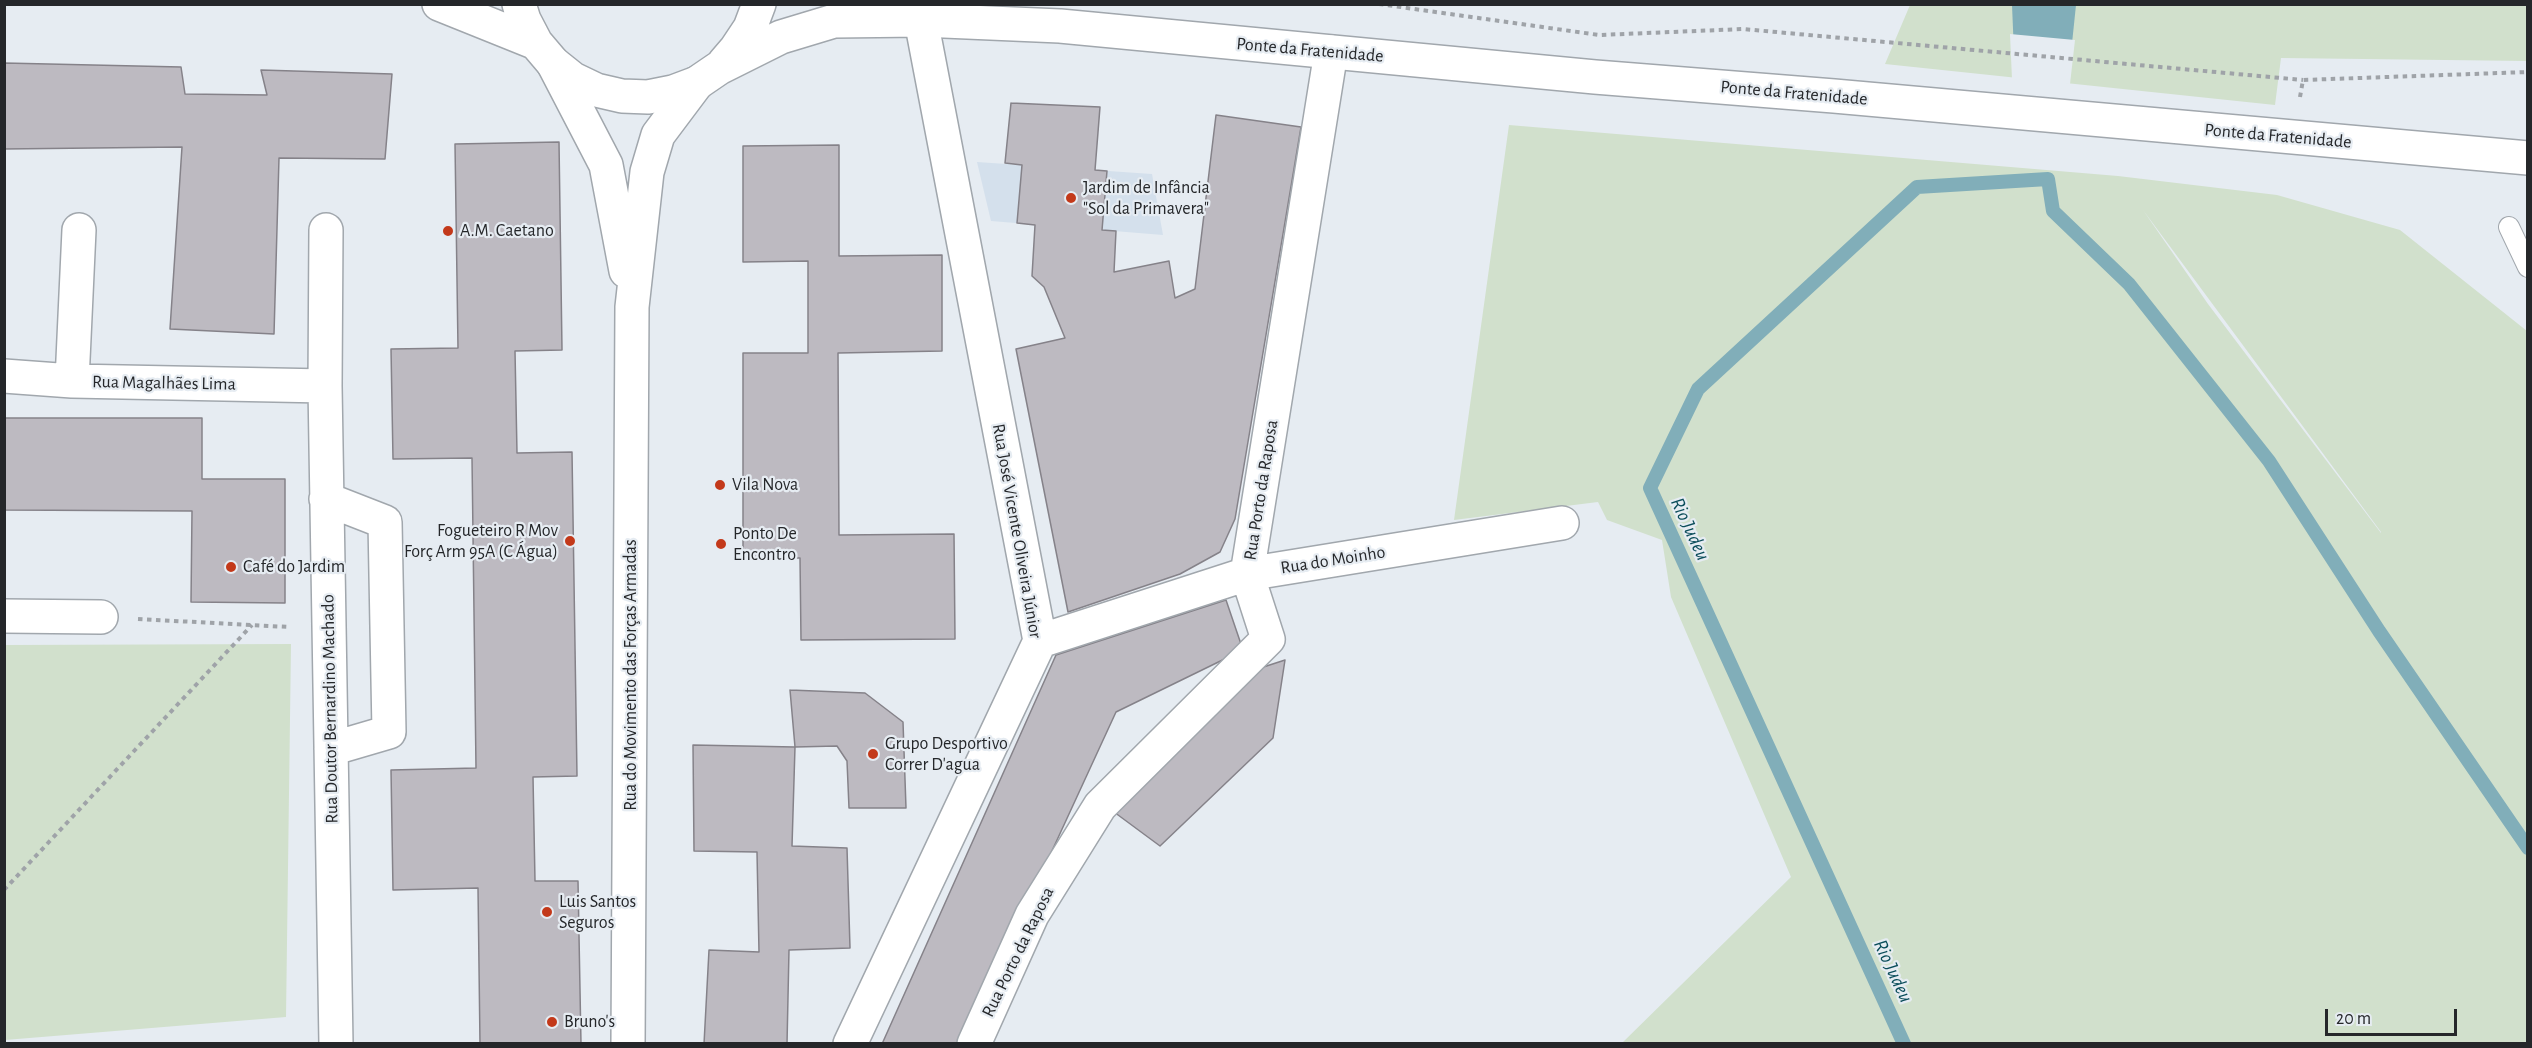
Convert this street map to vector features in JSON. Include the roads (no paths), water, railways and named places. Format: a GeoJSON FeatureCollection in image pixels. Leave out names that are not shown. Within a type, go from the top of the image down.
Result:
{"type":"FeatureCollection","features":[{"type":"Feature","properties":{"kind":"street"},"geometry":{"type":"LineString","coordinates":[[439,4],[544,53],[573,79],[596,90],[622,96],[648,97],[673,92],[781,37],[834,21],[921,20],[1060,26]]}},
{"type":"Feature","properties":{"kind":"street"},"geometry":{"type":"LineString","coordinates":[[519,4],[524,20],[606,165],[632,307]]}},
{"type":"Feature","properties":{"kind":"street"},"geometry":{"type":"LineString","coordinates":[[632,307],[647,172],[658,135],[708,76],[736,49],[746,35],[759,4]]}},
{"type":"Feature","properties":{"kind":"street"},"geometry":{"type":"LineString","coordinates":[[953,4],[1060,26]]}},
{"type":"Feature","properties":{"kind":"street","name":"Rua José Vicente Oliveira Júnior"},"geometry":{"type":"LineString","coordinates":[[850,1044],[1040,641],[921,20]]}},
{"type":"Feature","properties":{"kind":"street","name":"Ponte da Fratenidade"},"geometry":{"type":"LineString","coordinates":[[1060,26],[1595,77],[2528,158]]}},
{"type":"Feature","properties":{"kind":"street","name":"Rua Porto da Raposa"},"geometry":{"type":"LineString","coordinates":[[974,1044],[1032,915],[1100,806],[1268,639],[1247,574],[1331,52]]}},
{"type":"Feature","properties":{"kind":"street"},"geometry":{"type":"LineString","coordinates":[[72,381],[79,230]]}},
{"type":"Feature","properties":{"kind":"street","name":"Rua Doutor Bernardino Machado"},"geometry":{"type":"LineString","coordinates":[[326,230],[325,386],[336,1044]]}},
{"type":"Feature","properties":{"kind":"street","name":"Rua do Movimento das Forças Armadas"},"geometry":{"type":"LineString","coordinates":[[628,1044],[632,307]]}},
{"type":"Feature","properties":{"kind":"street","name":"Rua Magalhães Lima"},"geometry":{"type":"LineString","coordinates":[[4,376],[72,381],[325,386]]}},
{"type":"Feature","properties":{"kind":"street"},"geometry":{"type":"LineString","coordinates":[[327,499],[385,522],[389,720],[389,732],[331,749]]}},
{"type":"Feature","properties":{"kind":"street","name":"Rua do Moinho"},"geometry":{"type":"LineString","coordinates":[[1040,641],[1247,574],[1562,523]]}},
{"type":"Feature","properties":{"kind":"street"},"geometry":{"type":"LineString","coordinates":[[4,616],[101,617]]}},
{"type":"Feature","properties":{"kind":"lane"},"geometry":{"type":"LineString","coordinates":[[2509,227],[2528,267]]}},
{"type":"Feature","properties":{"kind":"water"},"geometry":{"type":"Polygon","coordinates":[[[2012,5],[2076,5],[2068,82],[2015,77],[2012,5]]]}},
{"type":"Feature","properties":{"kind":"waterway","name":"Rio Judeu"},"geometry":{"type":"LineString","coordinates":[[1904,1044],[1650,488],[1698,389],[1917,187],[2048,179],[2053,211],[2129,284],[2269,461],[2379,631],[2528,848]]}},
{"type":"Feature","properties":{"kind":"place","name":"Jardim de Infância \"Sol da Primavera\""},"geometry":{"type":"Point","coordinates":[1071,198]}},
{"type":"Feature","properties":{"kind":"place","name":"A.M. Caetano"},"geometry":{"type":"Point","coordinates":[448,231]}},
{"type":"Feature","properties":{"kind":"place","name":"Vila Nova"},"geometry":{"type":"Point","coordinates":[720,485]}},
{"type":"Feature","properties":{"kind":"place","name":"Fogueteiro R Mov Forç Arm 95A (C Água)"},"geometry":{"type":"Point","coordinates":[570,541]}},
{"type":"Feature","properties":{"kind":"place","name":"Ponto De Encontro"},"geometry":{"type":"Point","coordinates":[721,544]}},
{"type":"Feature","properties":{"kind":"place","name":"Café do Jardim"},"geometry":{"type":"Point","coordinates":[231,567]}},
{"type":"Feature","properties":{"kind":"place","name":"Grupo Desportivo Correr D'agua"},"geometry":{"type":"Point","coordinates":[873,754]}},
{"type":"Feature","properties":{"kind":"place","name":"Luis Santos Seguros"},"geometry":{"type":"Point","coordinates":[547,912]}},
{"type":"Feature","properties":{"kind":"place","name":"Bruno's"},"geometry":{"type":"Point","coordinates":[552,1022]}}]}
